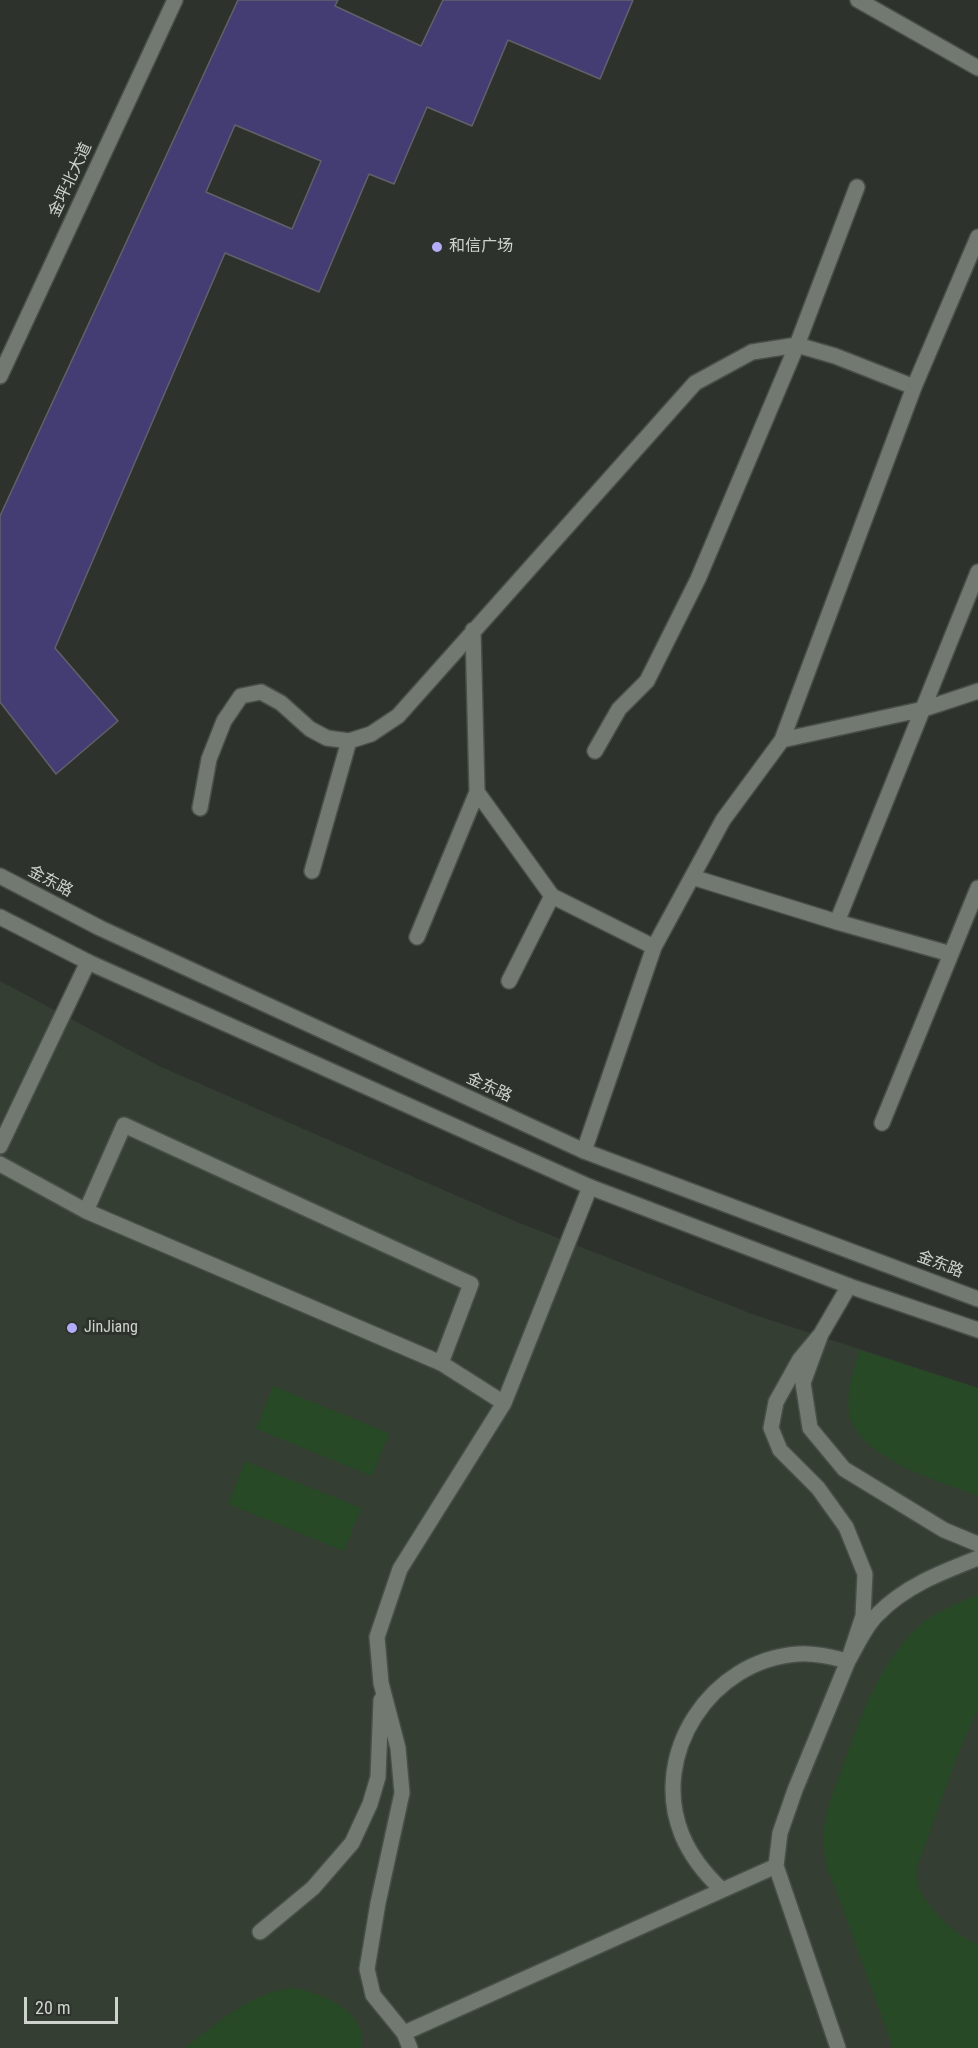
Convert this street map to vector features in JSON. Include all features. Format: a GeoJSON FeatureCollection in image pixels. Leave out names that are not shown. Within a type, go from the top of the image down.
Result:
{"type":"FeatureCollection","features":[{"type":"Feature","properties":{"kind":"street","name":"金坪北大道"},"geometry":{"type":"LineString","coordinates":[[0,376],[175,0]]}},
{"type":"Feature","properties":{"kind":"street"},"geometry":{"type":"LineString","coordinates":[[858,0],[978,68]]}},
{"type":"Feature","properties":{"kind":"street"},"geometry":{"type":"LineString","coordinates":[[595,751],[619,709],[646,681],[698,579],[797,345],[858,187]]}},
{"type":"Feature","properties":{"kind":"street"},"geometry":{"type":"LineString","coordinates":[[584,1151],[654,947],[723,820],[782,740],[914,387],[978,237]]}},
{"type":"Feature","properties":{"kind":"street"},"geometry":{"type":"LineString","coordinates":[[200,808],[209,759],[224,722],[241,696],[261,692],[281,703],[310,729],[327,738],[349,741],[371,734],[398,716],[695,383],[752,352],[797,345],[835,356],[914,387]]}},
{"type":"Feature","properties":{"kind":"street"},"geometry":{"type":"LineString","coordinates":[[837,922],[978,572]]}},
{"type":"Feature","properties":{"kind":"street"},"geometry":{"type":"LineString","coordinates":[[417,937],[477,792],[473,630]]}},
{"type":"Feature","properties":{"kind":"street"},"geometry":{"type":"LineString","coordinates":[[782,740],[924,709],[978,692]]}},
{"type":"Feature","properties":{"kind":"street"},"geometry":{"type":"LineString","coordinates":[[312,871],[349,741]]}},
{"type":"Feature","properties":{"kind":"street"},"geometry":{"type":"LineString","coordinates":[[477,792],[552,896],[654,947]]}},
{"type":"Feature","properties":{"kind":"street","name":"金东路"},"geometry":{"type":"LineString","coordinates":[[0,876],[100,928],[584,1151],[978,1299]]}},
{"type":"Feature","properties":{"kind":"street"},"geometry":{"type":"LineString","coordinates":[[692,877],[837,922],[951,954]]}},
{"type":"Feature","properties":{"kind":"street"},"geometry":{"type":"LineString","coordinates":[[882,1123],[978,888]]}},
{"type":"Feature","properties":{"kind":"street"},"geometry":{"type":"LineString","coordinates":[[509,981],[552,896]]}},
{"type":"Feature","properties":{"kind":"street"},"geometry":{"type":"LineString","coordinates":[[0,917],[88,962],[590,1187],[849,1286],[978,1330]]}},
{"type":"Feature","properties":{"kind":"street"},"geometry":{"type":"LineString","coordinates":[[0,1146],[88,962]]}},
{"type":"Feature","properties":{"kind":"street"},"geometry":{"type":"LineString","coordinates":[[86,1211],[124,1125],[471,1284],[441,1364]]}},
{"type":"Feature","properties":{"kind":"street"},"geometry":{"type":"LineString","coordinates":[[0,1164],[86,1211],[441,1364],[504,1403]]}},
{"type":"Feature","properties":{"kind":"street"},"geometry":{"type":"LineString","coordinates":[[260,1932],[314,1888],[352,1843],[370,1804],[378,1777],[381,1683],[377,1637],[400,1569],[504,1403],[590,1187]]}},
{"type":"Feature","properties":{"kind":"street"},"geometry":{"type":"LineString","coordinates":[[838,2048],[776,1866],[780,1833],[863,1616],[865,1574],[846,1527],[818,1488],[780,1450],[771,1428],[777,1402],[800,1359],[821,1334],[849,1286]]}},
{"type":"Feature","properties":{"kind":"street"},"geometry":{"type":"LineString","coordinates":[[821,1334],[803,1383],[810,1428],[844,1469],[944,1530],[978,1544]]}},
{"type":"Feature","properties":{"kind":"street"},"geometry":{"type":"LineString","coordinates":[[848,1660],[876,1615],[904,1592],[946,1570],[978,1558]]}},
{"type":"Feature","properties":{"kind":"street"},"geometry":{"type":"LineString","coordinates":[[722,1890],[705,1874],[691,1855],[681,1833],[675,1810],[673,1787],[675,1764],[682,1741],[693,1718],[708,1698],[727,1680],[748,1667],[772,1658],[797,1654],[823,1655],[848,1660]]}},
{"type":"Feature","properties":{"kind":"street"},"geometry":{"type":"LineString","coordinates":[[381,1683],[398,1748],[402,1793],[378,1903],[368,1969],[373,1995],[404,2033],[410,2048]]}},
{"type":"Feature","properties":{"kind":"street"},"geometry":{"type":"LineString","coordinates":[[404,2033],[776,1866]]}},
{"type":"Feature","properties":{"kind":"shaded area"},"geometry":{"type":"Polygon","coordinates":[[[0,981],[159,1066],[517,1222],[752,1314],[978,1388],[978,2048],[0,2048],[0,981]]]}},
{"type":"Feature","properties":{"kind":"green space"},"geometry":{"type":"Polygon","coordinates":[[[860,1350],[978,1388],[978,1496],[908,1469],[874,1448],[861,1436],[852,1423],[848,1406],[852,1376],[860,1350]]]}},
{"type":"Feature","properties":{"kind":"green space"},"geometry":{"type":"Polygon","coordinates":[[[273,1386],[389,1433],[372,1476],[256,1429],[273,1386]]]}},
{"type":"Feature","properties":{"kind":"green space"},"geometry":{"type":"Polygon","coordinates":[[[245,1461],[361,1508],[344,1551],[228,1504],[245,1461]]]}},
{"type":"Feature","properties":{"kind":"green space"},"geometry":{"type":"Polygon","coordinates":[[[978,1594],[978,1708],[958,1754],[917,1867],[917,1882],[926,1900],[942,1919],[960,1934],[978,1944],[978,2048],[893,2048],[827,1866],[824,1852],[825,1820],[865,1707],[894,1654],[926,1620],[978,1594]]]}},
{"type":"Feature","properties":{"kind":"green space"},"geometry":{"type":"Polygon","coordinates":[[[294,1988],[330,2000],[351,2014],[362,2035],[362,2048],[184,2048],[249,2002],[278,1990],[294,1988]]]}},
{"type":"Feature","properties":{"kind":"building"},"geometry":{"type":"Polygon","coordinates":[[[238,0],[338,0],[335,6],[421,46],[443,0],[633,0],[600,79],[508,40],[472,126],[427,107],[394,184],[369,174],[319,292],[225,253],[55,648],[118,721],[56,774],[0,702],[0,516],[238,0]],[[235,125],[206,192],[292,229],[321,161],[235,125]]]}},
{"type":"Feature","properties":{"kind":"place","name":"和信广场"},"geometry":{"type":"Point","coordinates":[437,247]}},
{"type":"Feature","properties":{"kind":"place","name":"JinJiang"},"geometry":{"type":"Point","coordinates":[72,1328]}}]}
